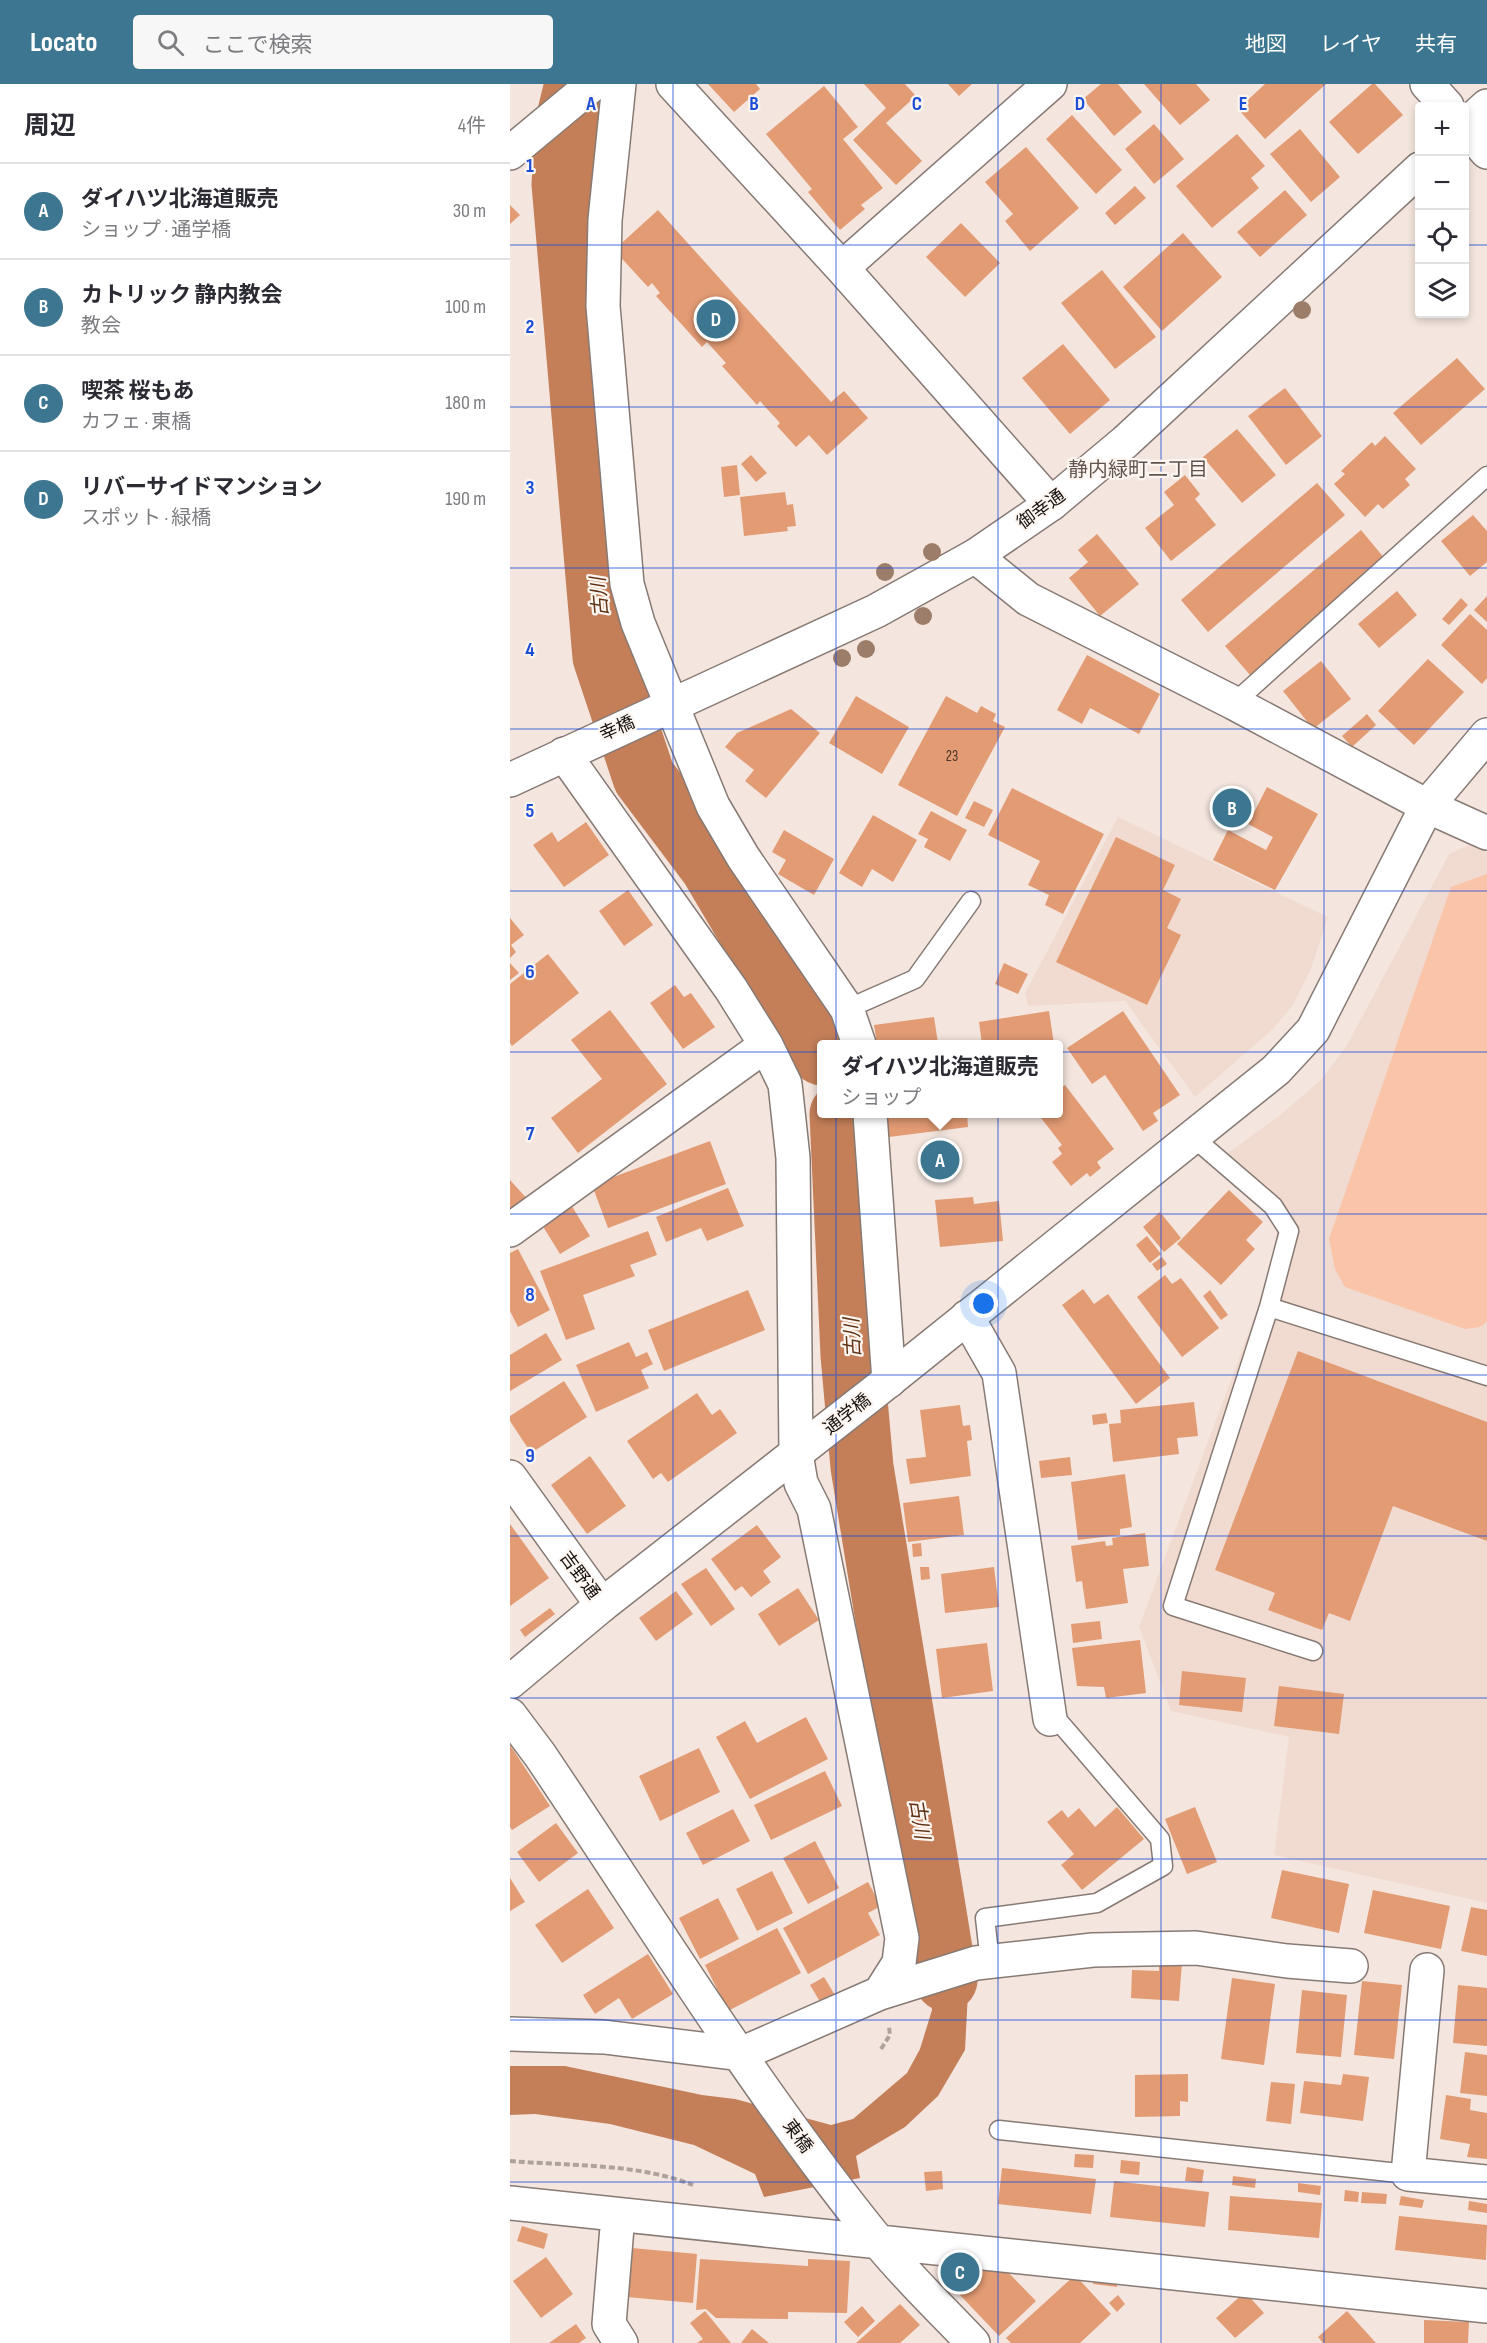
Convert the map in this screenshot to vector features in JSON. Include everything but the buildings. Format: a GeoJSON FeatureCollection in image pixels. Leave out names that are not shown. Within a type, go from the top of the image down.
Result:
{"type":"FeatureCollection","features":[{"type":"Feature","properties":{"kind":"street"},"geometry":{"type":"LineString","coordinates":[[520,145],[592,84]]}},
{"type":"Feature","properties":{"kind":"street"},"geometry":{"type":"LineString","coordinates":[[619,84],[605,220],[603,306],[627,584],[662,708],[713,806],[743,857],[847,1009],[858,1040]]}},
{"type":"Feature","properties":{"kind":"street"},"geometry":{"type":"LineString","coordinates":[[673,84],[842,268],[1051,504]]}},
{"type":"Feature","properties":{"kind":"street"},"geometry":{"type":"LineString","coordinates":[[842,268],[1050,84]]}},
{"type":"Feature","properties":{"kind":"street"},"geometry":{"type":"LineString","coordinates":[[1427,84],[1443,102]]}},
{"type":"Feature","properties":{"kind":"street"},"geometry":{"type":"LineString","coordinates":[[1469,122],[1487,106]]}},
{"type":"Feature","properties":{"kind":"street"},"geometry":{"type":"LineString","coordinates":[[1469,131],[1487,152]]}},
{"type":"Feature","properties":{"kind":"street","name":"御幸通"},"geometry":{"type":"LineString","coordinates":[[662,708],[876,610],[975,556],[1051,504],[1125,442],[1415,173]]}},
{"type":"Feature","properties":{"kind":"street"},"geometry":{"type":"LineString","coordinates":[[975,556],[1028,599],[1234,703],[1426,806],[1487,833]]}},
{"type":"Feature","properties":{"kind":"street","name":"幸橋"},"geometry":{"type":"LineString","coordinates":[[572,750],[662,708]]}},
{"type":"Feature","properties":{"kind":"street","name":"通学橋"},"geometry":{"type":"LineString","coordinates":[[602,1605],[883,1386],[1276,1070],[1313,1030],[1426,806],[1487,735]]}},
{"type":"Feature","properties":{"kind":"street"},"geometry":{"type":"LineString","coordinates":[[510,780],[572,750],[731,989],[766,1046],[785,1084],[793,1158],[806,1446],[801,1483],[814,1509],[902,1938],[899,1963],[880,1993]]}},
{"type":"Feature","properties":{"kind":"street"},"geometry":{"type":"LineString","coordinates":[[510,1230],[766,1046]]}},
{"type":"Feature","properties":{"kind":"street"},"geometry":{"type":"LineString","coordinates":[[870,1118],[883,1386]]}},
{"type":"Feature","properties":{"kind":"street"},"geometry":{"type":"LineString","coordinates":[[967,1317],[999,1373],[1050,1719]]}},
{"type":"Feature","properties":{"kind":"street","name":"吉野通"},"geometry":{"type":"LineString","coordinates":[[510,1478],[602,1605],[510,1682]]}},
{"type":"Feature","properties":{"kind":"street","name":"東橋"},"geometry":{"type":"LineString","coordinates":[[510,1715],[531,1741],[765,2091],[831,2182],[879,2243],[973,2343]]}},
{"type":"Feature","properties":{"kind":"street"},"geometry":{"type":"LineString","coordinates":[[510,2034],[604,2037],[741,2054],[880,1993],[983,1963],[1093,1950],[1196,1948],[1287,1961],[1351,1966]]}},
{"type":"Feature","properties":{"kind":"street"},"geometry":{"type":"LineString","coordinates":[[1427,1970],[1408,2174],[1487,2182]]}},
{"type":"Feature","properties":{"kind":"street"},"geometry":{"type":"LineString","coordinates":[[510,2203],[1487,2306]]}},
{"type":"Feature","properties":{"kind":"street"},"geometry":{"type":"LineString","coordinates":[[618,2215],[609,2324],[621,2343]]}},
{"type":"Feature","properties":{"kind":"lane"},"geometry":{"type":"LineString","coordinates":[[1234,703],[1487,476]]}},
{"type":"Feature","properties":{"kind":"lane"},"geometry":{"type":"LineString","coordinates":[[847,1009],[915,979],[970,901]]}},
{"type":"Feature","properties":{"kind":"lane"},"geometry":{"type":"LineString","coordinates":[[1194,1138],[1273,1206],[1288,1231],[1269,1307],[1173,1606],[1314,1652]]}},
{"type":"Feature","properties":{"kind":"lane"},"geometry":{"type":"LineString","coordinates":[[1269,1307],[1487,1376]]}},
{"type":"Feature","properties":{"kind":"lane"},"geometry":{"type":"LineString","coordinates":[[983,1963],[985,1918],[1097,1903],[1162,1866],[1160,1839],[1061,1724],[1050,1719]]}},
{"type":"Feature","properties":{"kind":"lane"},"geometry":{"type":"LineString","coordinates":[[999,2130],[1408,2174]]}},
{"type":"Feature","properties":{"kind":"shaded area"},"geometry":{"type":"Polygon","coordinates":[[[1118,817],[1328,917],[1311,969],[1293,1005],[1272,1030],[1195,1097],[1125,1001],[1028,1006],[1025,993],[1118,817]]]}},
{"type":"Feature","properties":{"kind":"shaded area"},"geometry":{"type":"Polygon","coordinates":[[[1469,845],[1487,853],[1487,1903],[1274,1855],[1289,1737],[1171,1711],[1139,1627],[1271,1272],[1278,1224],[1214,1163],[1279,1116],[1321,1080],[1347,1045],[1449,854],[1469,845]]]}},
{"type":"Feature","properties":{"kind":"shaded area"},"geometry":{"type":"Polygon","coordinates":[[[1487,874],[1487,1321],[1480,1327],[1465,1329],[1345,1287],[1335,1269],[1329,1239],[1451,887],[1487,874]]]}},
{"type":"Feature","properties":{"kind":"shaded area"},"geometry":{"type":"Polygon","coordinates":[[[949,1892],[968,1992],[965,2050],[938,2096],[905,2127],[856,2156],[860,2178],[764,2197],[755,2174],[694,2145],[610,2124],[535,2114],[510,2115],[510,2066],[565,2066],[702,2095],[735,2099],[831,2125],[853,2119],[907,2073],[920,2049],[932,2010],[919,1897],[949,1892]]]}},
{"type":"Feature","properties":{"kind":"waterway","name":"古川"},"geometry":{"type":"LineString","coordinates":[[576,84],[567,121],[563,184],[604,657],[644,777],[711,866],[817,1046]]}},
{"type":"Feature","properties":{"kind":"waterway","name":"古川"},"geometry":{"type":"LineString","coordinates":[[841,1118],[852,1355],[862,1467],[946,1980]]}},
{"type":"Feature","properties":{"kind":"place","name":"リバーサイドマンション"},"geometry":{"type":"Point","coordinates":[716,319]}},
{"type":"Feature","properties":{"kind":"place","name":"カトリック 静内教会"},"geometry":{"type":"Point","coordinates":[1232,808]}},
{"type":"Feature","properties":{"kind":"place","name":"ダイハツ北海道販売"},"geometry":{"type":"Point","coordinates":[940,1160]}},
{"type":"Feature","properties":{"kind":"place","name":"喫茶 桜もあ"},"geometry":{"type":"Point","coordinates":[960,2272]}},
{"type":"Feature","properties":{"kind":"district","name":"静内緑町二丁目"},"geometry":{"type":"Point","coordinates":[1138,469]}}]}
